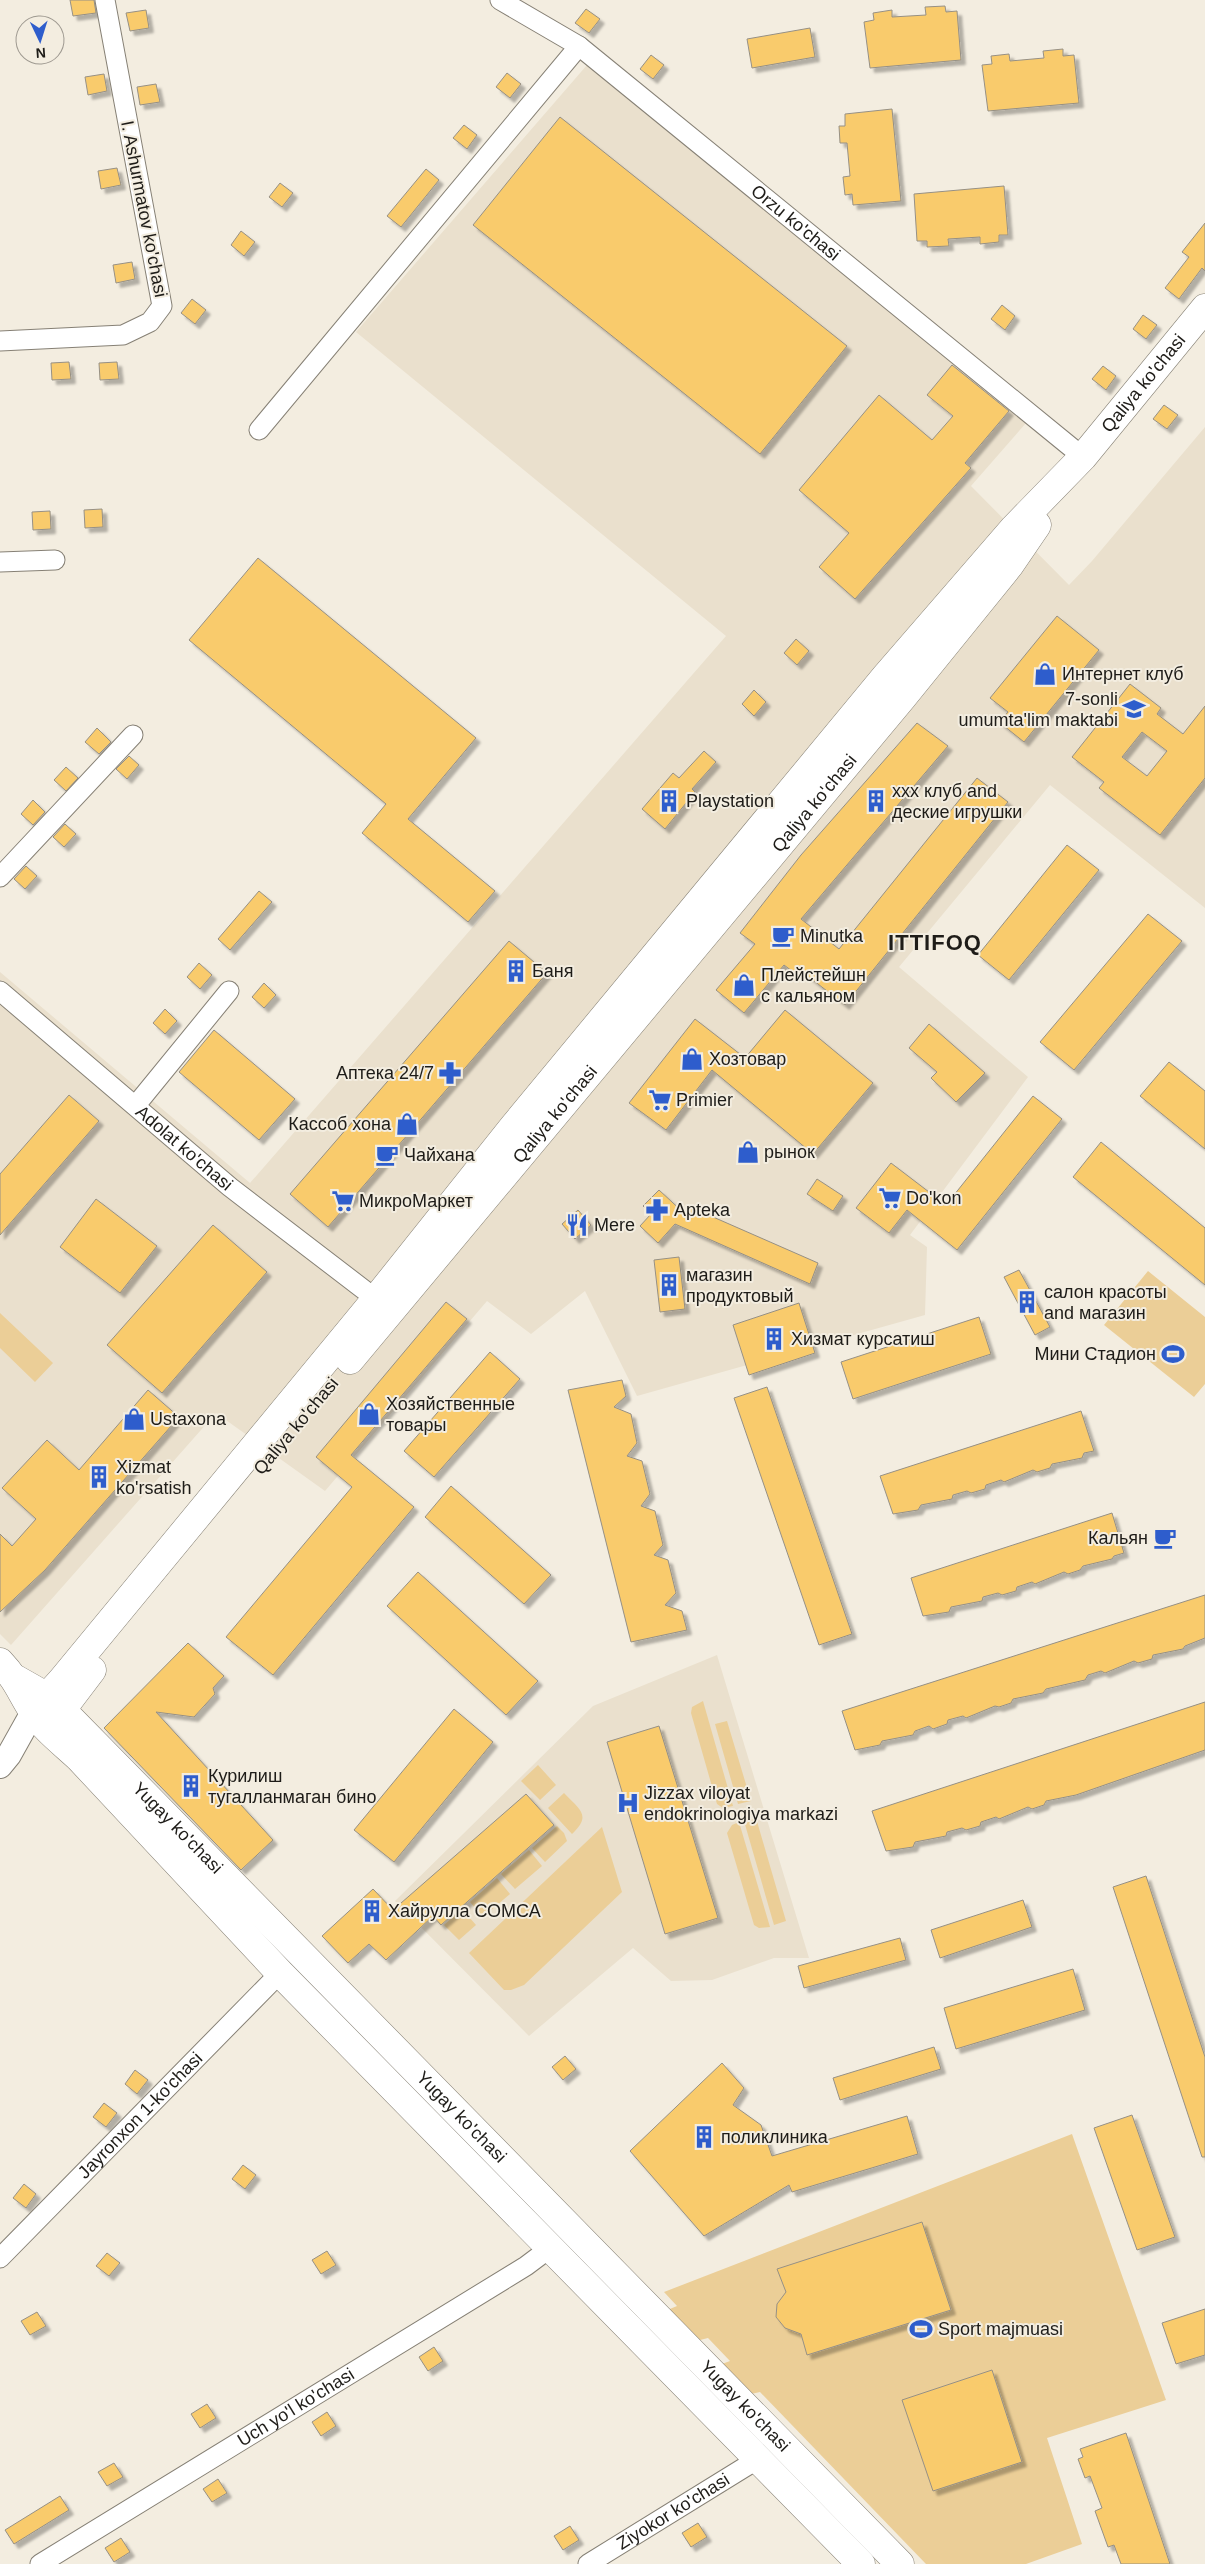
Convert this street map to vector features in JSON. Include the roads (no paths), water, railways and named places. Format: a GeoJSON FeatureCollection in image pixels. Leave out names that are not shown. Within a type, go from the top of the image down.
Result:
{"type":"FeatureCollection","features":[{"type":"Feature","properties":{"kind":"main road","name":"Qaliya ko'chasi"},"geometry":{"type":"LineString","coordinates":[[47,1712],[62,1680],[376,1299],[513,1127],[885,677],[1014,528],[1083,457],[1205,308]]}},
{"type":"Feature","properties":{"kind":"main road","name":"Qaliya ko'chasi"},"geometry":{"type":"LineString","coordinates":[[47,1712],[89,1674],[904,697],[1009,566],[1083,457]]}},
{"type":"Feature","properties":{"kind":"main road","name":"Yugay ko'chasi"},"geometry":{"type":"LineString","coordinates":[[8,1670],[47,1712],[900,2564]]}},
{"type":"Feature","properties":{"kind":"main road","name":"Yugay ko'chasi"},"geometry":{"type":"LineString","coordinates":[[47,1712],[79,1758],[280,1973],[861,2564]]}},
{"type":"Feature","properties":{"kind":"street","name":"I. Ashurmatov ko'chasi"},"geometry":{"type":"LineString","coordinates":[[0,341],[123,335],[150,322],[162,306],[105,0]]}},
{"type":"Feature","properties":{"kind":"street","name":"Orzu ko'chasi"},"geometry":{"type":"LineString","coordinates":[[500,0],[579,46],[1083,457]]}},
{"type":"Feature","properties":{"kind":"street"},"geometry":{"type":"LineString","coordinates":[[259,430],[579,46]]}},
{"type":"Feature","properties":{"kind":"street"},"geometry":{"type":"LineString","coordinates":[[0,562],[55,560]]}},
{"type":"Feature","properties":{"kind":"street"},"geometry":{"type":"LineString","coordinates":[[0,877],[133,735]]}},
{"type":"Feature","properties":{"kind":"street","name":"Adolat ko'chasi"},"geometry":{"type":"LineString","coordinates":[[0,991],[230,1187],[376,1299]]}},
{"type":"Feature","properties":{"kind":"street"},"geometry":{"type":"LineString","coordinates":[[136,1105],[229,991]]}},
{"type":"Feature","properties":{"kind":"street","name":"Qaliya ko'chasi"},"geometry":{"type":"LineString","coordinates":[[4,1761],[47,1712]]}},
{"type":"Feature","properties":{"kind":"street","name":"Jayronxon 1-ko'chasi"},"geometry":{"type":"LineString","coordinates":[[0,2258],[280,1973]]}},
{"type":"Feature","properties":{"kind":"street","name":"Uch yo'l ko'chasi"},"geometry":{"type":"LineString","coordinates":[[40,2564],[526,2266],[550,2248]]}},
{"type":"Feature","properties":{"kind":"street","name":"Ziyokor ko'chasi"},"geometry":{"type":"LineString","coordinates":[[588,2564],[758,2459]]}},
{"type":"Feature","properties":{"kind":"place","name":"Интернет клуб"},"geometry":{"type":"Point","coordinates":[1045,674]}},
{"type":"Feature","properties":{"kind":"place","name":"7-sonli umumta'lim maktabi"},"geometry":{"type":"Point","coordinates":[1134,709]}},
{"type":"Feature","properties":{"kind":"place","name":"Playstation"},"geometry":{"type":"Point","coordinates":[669,801]}},
{"type":"Feature","properties":{"kind":"place","name":"ххх клуб and деские игрушки"},"geometry":{"type":"Point","coordinates":[876,801]}},
{"type":"Feature","properties":{"kind":"place","name":"Minutka"},"geometry":{"type":"Point","coordinates":[783,936]}},
{"type":"Feature","properties":{"kind":"place","name":"Баня"},"geometry":{"type":"Point","coordinates":[516,971]}},
{"type":"Feature","properties":{"kind":"place","name":"Плейстейшн с кальяном"},"geometry":{"type":"Point","coordinates":[744,985]}},
{"type":"Feature","properties":{"kind":"place","name":"Хозтовар"},"geometry":{"type":"Point","coordinates":[692,1059]}},
{"type":"Feature","properties":{"kind":"place","name":"Аптека 24/7"},"geometry":{"type":"Point","coordinates":[450,1073]}},
{"type":"Feature","properties":{"kind":"place","name":"Primier"},"geometry":{"type":"Point","coordinates":[660,1100]}},
{"type":"Feature","properties":{"kind":"place","name":"Кассоб хона"},"geometry":{"type":"Point","coordinates":[407,1124]}},
{"type":"Feature","properties":{"kind":"place","name":"рынок"},"geometry":{"type":"Point","coordinates":[748,1152]}},
{"type":"Feature","properties":{"kind":"place","name":"Чайхана"},"geometry":{"type":"Point","coordinates":[387,1155]}},
{"type":"Feature","properties":{"kind":"place","name":"Do'kon"},"geometry":{"type":"Point","coordinates":[890,1198]}},
{"type":"Feature","properties":{"kind":"place","name":"МикроМаркет"},"geometry":{"type":"Point","coordinates":[343,1201]}},
{"type":"Feature","properties":{"kind":"place","name":"Apteka"},"geometry":{"type":"Point","coordinates":[657,1210]}},
{"type":"Feature","properties":{"kind":"place","name":"Mere"},"geometry":{"type":"Point","coordinates":[577,1225]}},
{"type":"Feature","properties":{"kind":"place","name":"магазин продуктовый"},"geometry":{"type":"Point","coordinates":[669,1285]}},
{"type":"Feature","properties":{"kind":"place","name":"салон красоты and магазин"},"geometry":{"type":"Point","coordinates":[1027,1302]}},
{"type":"Feature","properties":{"kind":"place","name":"Хизмат курсатиш"},"geometry":{"type":"Point","coordinates":[774,1339]}},
{"type":"Feature","properties":{"kind":"place","name":"Мини Стадион"},"geometry":{"type":"Point","coordinates":[1173,1354]}},
{"type":"Feature","properties":{"kind":"place","name":"Хозяйственные товары"},"geometry":{"type":"Point","coordinates":[369,1414]}},
{"type":"Feature","properties":{"kind":"place","name":"Ustaxona"},"geometry":{"type":"Point","coordinates":[134,1419]}},
{"type":"Feature","properties":{"kind":"place","name":"Xizmat ko'rsatish"},"geometry":{"type":"Point","coordinates":[99,1477]}},
{"type":"Feature","properties":{"kind":"place","name":"Кальян"},"geometry":{"type":"Point","coordinates":[1165,1538]}},
{"type":"Feature","properties":{"kind":"place","name":"Курилиш тугалланмаган бино"},"geometry":{"type":"Point","coordinates":[191,1786]}},
{"type":"Feature","properties":{"kind":"place","name":"Jizzax viloyat endokrinologiya markazi"},"geometry":{"type":"Point","coordinates":[628,1803]}},
{"type":"Feature","properties":{"kind":"place","name":"Хайрулла СОМСА"},"geometry":{"type":"Point","coordinates":[372,1911]}},
{"type":"Feature","properties":{"kind":"place","name":"поликлиника"},"geometry":{"type":"Point","coordinates":[704,2137]}},
{"type":"Feature","properties":{"kind":"place","name":"Sport majmuasi"},"geometry":{"type":"Point","coordinates":[921,2329]}},
{"type":"Feature","properties":{"kind":"district","name":"ITTIFOQ"},"geometry":{"type":"Point","coordinates":[935,942]}}]}
